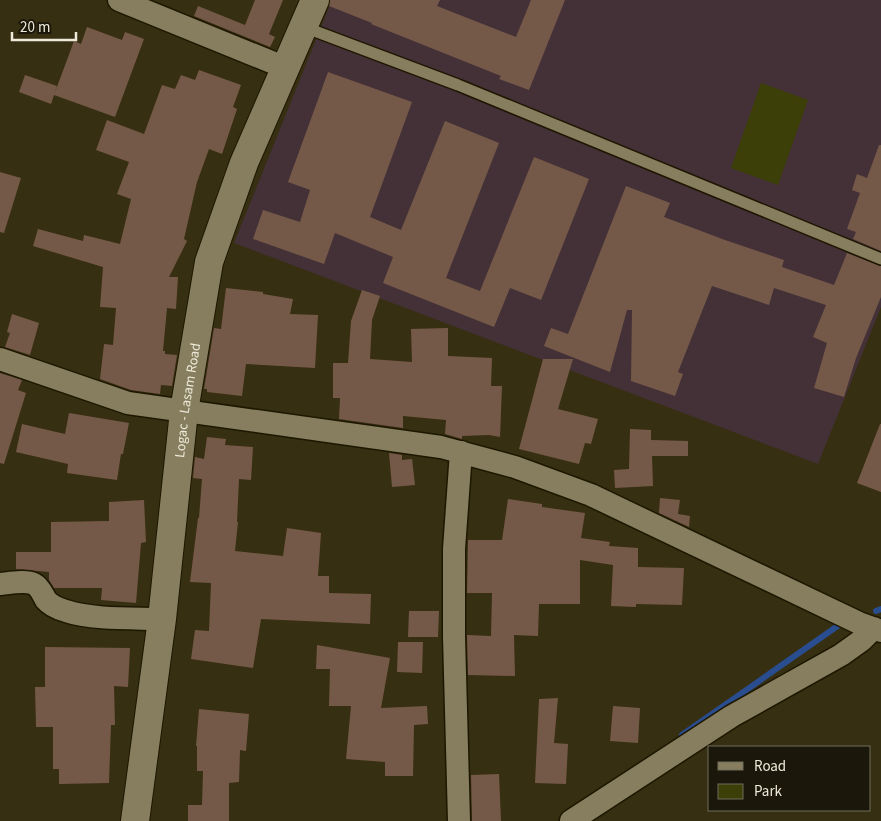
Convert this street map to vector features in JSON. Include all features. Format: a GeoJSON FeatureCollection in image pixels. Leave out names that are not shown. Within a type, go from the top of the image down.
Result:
{"type":"FeatureCollection","features":[{"type":"Feature","properties":{"kind":"main road","name":"Logac - Lasam Road"},"geometry":{"type":"LineString","coordinates":[[135,821],[162,619],[184,411],[208,262],[244,163],[315,0]]}},
{"type":"Feature","properties":{"kind":"street"},"geometry":{"type":"LineString","coordinates":[[120,0],[286,68]]}},
{"type":"Feature","properties":{"kind":"street"},"geometry":{"type":"LineString","coordinates":[[0,359],[128,403],[441,447],[515,467],[591,495],[859,623],[878,630]]}},
{"type":"Feature","properties":{"kind":"street"},"geometry":{"type":"LineString","coordinates":[[459,821],[454,636],[454,549],[461,452]]}},
{"type":"Feature","properties":{"kind":"street"},"geometry":{"type":"LineString","coordinates":[[0,584],[34,584],[47,601],[67,612],[162,619]]}},
{"type":"Feature","properties":{"kind":"street"},"geometry":{"type":"LineString","coordinates":[[571,821],[732,716],[841,655],[878,630]]}},
{"type":"Feature","properties":{"kind":"lane"},"geometry":{"type":"LineString","coordinates":[[304,27],[458,85],[881,259]]}},
{"type":"Feature","properties":{"kind":"shaded area"},"geometry":{"type":"Polygon","coordinates":[[[332,0],[881,0],[881,307],[818,464],[234,243],[332,0]]]}},
{"type":"Feature","properties":{"kind":"green space"},"geometry":{"type":"Polygon","coordinates":[[[761,83],[808,100],[778,185],[731,168],[761,83]]]}},
{"type":"Feature","properties":{"kind":"building"},"geometry":{"type":"Polygon","coordinates":[[[255,0],[283,0],[269,34],[275,37],[270,47],[194,16],[198,6],[245,25],[255,0]]]}},
{"type":"Feature","properties":{"kind":"building"},"geometry":{"type":"Polygon","coordinates":[[[330,0],[440,0],[437,6],[516,37],[531,0],[565,0],[529,90],[499,79],[501,76],[329,6],[330,0]]]}},
{"type":"Feature","properties":{"kind":"building"},"geometry":{"type":"Polygon","coordinates":[[[87,27],[122,40],[125,32],[144,39],[115,117],[54,95],[74,41],[81,44],[87,27]]]}},
{"type":"Feature","properties":{"kind":"building"},"geometry":{"type":"Polygon","coordinates":[[[199,70],[241,85],[233,107],[237,109],[222,154],[209,149],[197,182],[184,239],[187,241],[169,277],[178,277],[176,309],[167,308],[163,351],[165,351],[165,354],[177,355],[172,386],[161,385],[160,394],[131,390],[100,379],[104,344],[113,345],[116,308],[100,307],[103,267],[33,246],[38,229],[83,241],[84,235],[120,244],[131,199],[117,194],[129,162],[96,150],[107,120],[144,134],[162,85],[175,89],[181,75],[195,80],[199,70]]]}},
{"type":"Feature","properties":{"kind":"building"},"geometry":{"type":"Polygon","coordinates":[[[328,72],[412,102],[370,217],[401,230],[445,121],[499,143],[446,278],[480,291],[534,157],[589,179],[541,300],[510,288],[494,327],[383,283],[393,257],[335,233],[324,264],[253,239],[263,210],[300,222],[310,190],[288,182],[328,72]]]}},
{"type":"Feature","properties":{"kind":"building"},"geometry":{"type":"Polygon","coordinates":[[[25,75],[57,86],[51,104],[19,92],[25,75]]]}},
{"type":"Feature","properties":{"kind":"building"},"geometry":{"type":"Polygon","coordinates":[[[879,145],[881,145],[881,251],[853,239],[856,232],[847,229],[860,193],[852,190],[857,174],[867,178],[879,145]]]}},
{"type":"Feature","properties":{"kind":"building"},"geometry":{"type":"Polygon","coordinates":[[[0,172],[21,178],[4,233],[0,232],[0,172]]]}},
{"type":"Feature","properties":{"kind":"building"},"geometry":{"type":"Polygon","coordinates":[[[626,186],[670,203],[664,217],[784,260],[782,267],[834,285],[847,253],[881,266],[881,297],[856,358],[844,397],[814,388],[827,343],[813,337],[826,305],[774,288],[769,305],[712,286],[678,372],[683,374],[675,396],[631,381],[632,310],[627,310],[610,372],[544,346],[551,328],[568,334],[626,186]]]}},
{"type":"Feature","properties":{"kind":"building"},"geometry":{"type":"Polygon","coordinates":[[[226,288],[263,292],[263,294],[293,299],[290,314],[318,315],[315,368],[246,364],[242,396],[207,392],[207,389],[204,389],[214,328],[221,329],[226,288]]]}},
{"type":"Feature","properties":{"kind":"building"},"geometry":{"type":"Polygon","coordinates":[[[362,290],[380,296],[372,320],[370,359],[412,362],[411,329],[448,328],[448,356],[492,358],[491,386],[502,386],[500,437],[489,435],[462,436],[462,439],[445,434],[446,420],[403,416],[403,428],[339,419],[340,398],[333,398],[333,363],[348,363],[351,321],[362,290]]]}},
{"type":"Feature","properties":{"kind":"building"},"geometry":{"type":"Polygon","coordinates":[[[12,314],[39,323],[30,355],[5,347],[10,333],[7,332],[12,314]]]}},
{"type":"Feature","properties":{"kind":"building"},"geometry":{"type":"Polygon","coordinates":[[[543,359],[573,359],[558,409],[598,419],[591,444],[585,443],[579,464],[519,449],[543,359]]]}},
{"type":"Feature","properties":{"kind":"building"},"geometry":{"type":"Polygon","coordinates":[[[0,373],[22,380],[18,390],[26,393],[4,464],[0,463],[0,373]]]}},
{"type":"Feature","properties":{"kind":"building"},"geometry":{"type":"Polygon","coordinates":[[[69,413],[129,423],[117,480],[67,473],[68,464],[16,452],[22,424],[65,434],[69,413]]]}},
{"type":"Feature","properties":{"kind":"building"},"geometry":{"type":"Polygon","coordinates":[[[881,424],[881,492],[857,483],[881,424]]]}},
{"type":"Feature","properties":{"kind":"building"},"geometry":{"type":"Polygon","coordinates":[[[630,429],[651,430],[651,440],[688,441],[688,456],[652,456],[653,486],[615,488],[614,470],[629,469],[630,429]]]}},
{"type":"Feature","properties":{"kind":"building"},"geometry":{"type":"Polygon","coordinates":[[[207,437],[226,439],[225,445],[253,447],[251,480],[239,479],[235,551],[283,556],[287,528],[321,533],[318,576],[329,576],[329,593],[371,594],[370,624],[261,619],[253,668],[191,659],[195,630],[209,631],[211,583],[190,582],[199,518],[202,479],[193,478],[195,457],[204,459],[207,437]]]}},
{"type":"Feature","properties":{"kind":"building"},"geometry":{"type":"Polygon","coordinates":[[[389,453],[402,455],[402,460],[412,459],[415,485],[392,487],[389,453]]]}},
{"type":"Feature","properties":{"kind":"building"},"geometry":{"type":"Polygon","coordinates":[[[660,498],[680,500],[678,514],[690,516],[689,527],[659,513],[660,498]]]}},
{"type":"Feature","properties":{"kind":"building"},"geometry":{"type":"Polygon","coordinates":[[[508,499],[542,504],[542,507],[585,513],[581,538],[610,542],[609,546],[638,548],[638,567],[684,568],[682,605],[636,604],[636,607],[611,606],[613,565],[580,560],[580,604],[539,604],[538,636],[514,635],[515,676],[468,675],[467,635],[491,636],[492,593],[467,593],[468,540],[502,540],[508,499]]]}},
{"type":"Feature","properties":{"kind":"building"},"geometry":{"type":"Polygon","coordinates":[[[144,500],[146,542],[141,543],[136,603],[101,600],[102,588],[54,588],[49,580],[49,572],[16,569],[16,552],[51,552],[51,522],[109,521],[109,502],[144,500]]]}},
{"type":"Feature","properties":{"kind":"building"},"geometry":{"type":"Polygon","coordinates":[[[409,611],[439,611],[438,637],[408,637],[409,611]]]}},
{"type":"Feature","properties":{"kind":"building"},"geometry":{"type":"Polygon","coordinates":[[[398,642],[423,642],[422,673],[397,672],[398,642]]]}},
{"type":"Feature","properties":{"kind":"building"},"geometry":{"type":"Polygon","coordinates":[[[317,645],[390,658],[381,708],[427,706],[428,724],[414,725],[413,776],[385,776],[385,762],[346,759],[351,706],[329,706],[330,669],[316,669],[317,645]]]}},
{"type":"Feature","properties":{"kind":"building"},"geometry":{"type":"Polygon","coordinates":[[[45,647],[130,648],[128,687],[114,686],[115,725],[111,725],[109,783],[59,784],[59,769],[53,769],[53,727],[36,727],[35,687],[45,687],[45,647]]]}},
{"type":"Feature","properties":{"kind":"building"},"geometry":{"type":"Polygon","coordinates":[[[558,698],[554,743],[568,744],[566,784],[535,783],[539,699],[558,698]]]}},
{"type":"Feature","properties":{"kind":"building"},"geometry":{"type":"Polygon","coordinates":[[[613,706],[640,708],[638,743],[610,741],[613,706]]]}},
{"type":"Feature","properties":{"kind":"building"},"geometry":{"type":"Polygon","coordinates":[[[199,709],[249,714],[246,751],[240,750],[239,782],[229,783],[229,821],[188,821],[188,805],[202,805],[203,771],[197,771],[196,746],[199,709]]]}},
{"type":"Feature","properties":{"kind":"building"},"geometry":{"type":"Polygon","coordinates":[[[499,774],[501,821],[472,821],[471,775],[499,774]]]}},
{"type":"Feature","properties":{"kind":"waterway"},"geometry":{"type":"LineString","coordinates":[[876,611],[881,609]]}},
{"type":"Feature","properties":{"kind":"waterway"},"geometry":{"type":"LineString","coordinates":[[682,735],[839,625]]}}]}
